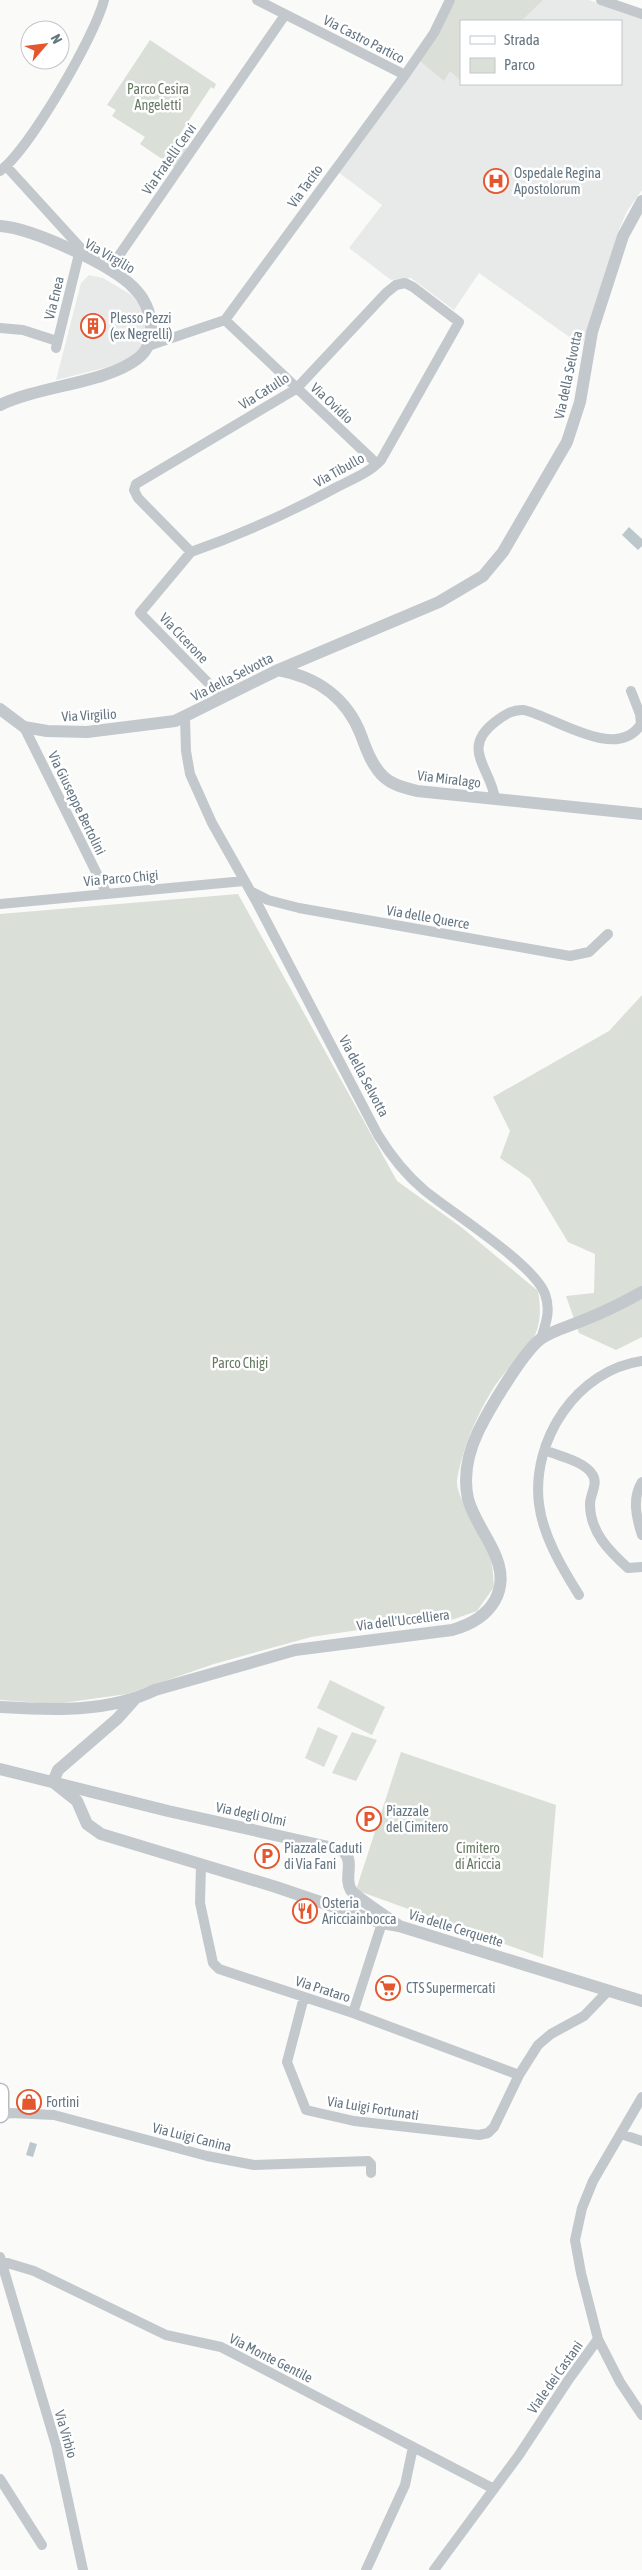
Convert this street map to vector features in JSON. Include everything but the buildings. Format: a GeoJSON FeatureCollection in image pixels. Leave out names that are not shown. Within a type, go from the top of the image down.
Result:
{"type":"FeatureCollection","features":[{"type":"Feature","properties":{"kind":"main road"},"geometry":{"type":"LineString","coordinates":[[0,2092],[0,2115]]}},
{"type":"Feature","properties":{"kind":"street"},"geometry":{"type":"LineString","coordinates":[[92,261],[3,168],[23,148],[72,66],[98,18],[104,0]]}},
{"type":"Feature","properties":{"kind":"street","name":"Via Castro Partico"},"geometry":{"type":"LineString","coordinates":[[258,0],[405,75]]}},
{"type":"Feature","properties":{"kind":"street","name":"Via Tacito"},"geometry":{"type":"LineString","coordinates":[[225,320],[405,75],[434,33],[450,0]]}},
{"type":"Feature","properties":{"kind":"street"},"geometry":{"type":"LineString","coordinates":[[601,0],[642,14]]}},
{"type":"Feature","properties":{"kind":"street","name":"Via Fratelli Cervi"},"geometry":{"type":"LineString","coordinates":[[109,270],[285,15]]}},
{"type":"Feature","properties":{"kind":"street","name":"Via della Selvotta"},"geometry":{"type":"LineString","coordinates":[[541,1339],[548,1314],[545,1293],[540,1284],[512,1256],[423,1189],[391,1156],[212,823],[190,774],[186,751],[185,718],[222,697],[278,670],[439,602],[473,583],[489,571],[498,560],[567,442],[580,402],[592,332],[623,236],[642,201]]}},
{"type":"Feature","properties":{"kind":"street","name":"Via Virgilio"},"geometry":{"type":"LineString","coordinates":[[0,226],[36,235],[79,254],[130,284],[144,301],[151,326],[148,346]]}},
{"type":"Feature","properties":{"kind":"street","name":"Via Enea"},"geometry":{"type":"LineString","coordinates":[[0,328],[24,330],[56,344],[79,254]]}},
{"type":"Feature","properties":{"kind":"street","name":"Via Catullo"},"geometry":{"type":"LineString","coordinates":[[191,552],[138,498],[134,488],[143,478],[296,389],[386,293],[396,285],[405,283],[411,285],[459,322]]}},
{"type":"Feature","properties":{"kind":"street"},"geometry":{"type":"LineString","coordinates":[[0,405],[107,373],[134,361],[148,346],[225,320]]}},
{"type":"Feature","properties":{"kind":"street","name":"Via Ovidio"},"geometry":{"type":"LineString","coordinates":[[225,320],[377,464]]}},
{"type":"Feature","properties":{"kind":"street","name":"Via Tibullo"},"geometry":{"type":"LineString","coordinates":[[191,552],[263,524],[315,499],[377,464],[459,322]]}},
{"type":"Feature","properties":{"kind":"street","name":"Via Cicerone"},"geometry":{"type":"LineString","coordinates":[[191,552],[140,613],[222,697]]}},
{"type":"Feature","properties":{"kind":"street","name":"Via Miralago"},"geometry":{"type":"LineString","coordinates":[[278,670],[299,674],[313,681],[341,701],[355,722],[376,768],[389,781],[417,791],[642,814]]}},
{"type":"Feature","properties":{"kind":"street"},"geometry":{"type":"LineString","coordinates":[[496,799],[494,787],[480,763],[478,752],[482,737],[493,723],[510,712],[520,710],[537,714],[600,739],[621,740],[630,736],[641,724],[640,714],[631,691]]}},
{"type":"Feature","properties":{"kind":"street","name":"Via Virgilio"},"geometry":{"type":"LineString","coordinates":[[0,709],[24,727],[47,731],[87,732],[185,718]]}},
{"type":"Feature","properties":{"kind":"street","name":"Via Giuseppe Bertolini"},"geometry":{"type":"LineString","coordinates":[[24,727],[106,892]]}},
{"type":"Feature","properties":{"kind":"street","name":"Via Parco Chigi"},"geometry":{"type":"LineString","coordinates":[[0,904],[106,892],[244,881]]}},
{"type":"Feature","properties":{"kind":"street","name":"Via delle Querce"},"geometry":{"type":"LineString","coordinates":[[244,881],[254,895],[291,907],[570,956],[589,952],[608,934]]}},
{"type":"Feature","properties":{"kind":"street"},"geometry":{"type":"LineString","coordinates":[[541,1339],[611,1310],[642,1292]]}},
{"type":"Feature","properties":{"kind":"street","name":"Via dell'Uccelliera"},"geometry":{"type":"LineString","coordinates":[[0,1707],[59,1710],[134,1700],[155,1690],[295,1650],[452,1630],[473,1623],[482,1617],[496,1598],[500,1575],[496,1557],[476,1519],[468,1498],[466,1480],[469,1456],[478,1432],[499,1395],[541,1339]]}},
{"type":"Feature","properties":{"kind":"street"},"geometry":{"type":"LineString","coordinates":[[578,1595],[565,1572],[540,1511],[538,1492],[544,1450],[553,1429],[582,1388],[603,1373],[642,1361]]}},
{"type":"Feature","properties":{"kind":"street"},"geometry":{"type":"LineString","coordinates":[[544,1450],[586,1468],[592,1473],[595,1484],[590,1503],[592,1520],[597,1533],[609,1551],[628,1568],[642,1567]]}},
{"type":"Feature","properties":{"kind":"street"},"geometry":{"type":"LineString","coordinates":[[642,1482],[635,1499],[638,1523],[642,1535]]}},
{"type":"Feature","properties":{"kind":"street"},"geometry":{"type":"LineString","coordinates":[[53,1782],[58,1770],[117,1719],[134,1700]]}},
{"type":"Feature","properties":{"kind":"street","name":"Via degli Olmi"},"geometry":{"type":"LineString","coordinates":[[0,1769],[168,1811],[342,1850],[348,1859],[348,1881],[352,1892],[399,1926]]}},
{"type":"Feature","properties":{"kind":"street","name":"Via delle Cerquette"},"geometry":{"type":"LineString","coordinates":[[53,1782],[77,1801],[88,1824],[101,1834],[201,1864],[382,1923],[399,1926],[642,2001]]}},
{"type":"Feature","properties":{"kind":"street","name":"Via Prataro"},"geometry":{"type":"LineString","coordinates":[[201,1864],[200,1903],[213,1963],[219,1969],[353,2013],[519,2075]]}},
{"type":"Feature","properties":{"kind":"street"},"geometry":{"type":"LineString","coordinates":[[353,2013],[382,1923]]}},
{"type":"Feature","properties":{"kind":"street","name":"Via Luigi Fortunati"},"geometry":{"type":"LineString","coordinates":[[304,1997],[287,2062],[306,2110],[312,2113],[373,2124],[484,2135],[494,2127],[519,2075],[541,2041],[584,2016],[609,1990]]}},
{"type":"Feature","properties":{"kind":"street","name":"Viale dei Castani"},"geometry":{"type":"LineString","coordinates":[[434,2570],[494,2489],[598,2340],[577,2257],[576,2232],[582,2208],[593,2181],[642,2097]]}},
{"type":"Feature","properties":{"kind":"street","name":"Via Luigi Canina"},"geometry":{"type":"LineString","coordinates":[[0,2115],[11,2113],[54,2115],[207,2156],[254,2165],[368,2162],[371,2164],[371,2173]]}},
{"type":"Feature","properties":{"kind":"street"},"geometry":{"type":"LineString","coordinates":[[621,2134],[642,2141]]}},
{"type":"Feature","properties":{"kind":"street","name":"Via Virbio"},"geometry":{"type":"LineString","coordinates":[[1,2259],[5,2293],[13,2307],[58,2453],[84,2570]]}},
{"type":"Feature","properties":{"kind":"street","name":"Via Monte Gentile"},"geometry":{"type":"LineString","coordinates":[[1,2259],[34,2271],[166,2335],[221,2347],[494,2489]]}},
{"type":"Feature","properties":{"kind":"street"},"geometry":{"type":"LineString","coordinates":[[598,2340],[616,2375],[642,2415]]}},
{"type":"Feature","properties":{"kind":"street"},"geometry":{"type":"LineString","coordinates":[[366,2570],[405,2486],[413,2447]]}},
{"type":"Feature","properties":{"kind":"street"},"geometry":{"type":"LineString","coordinates":[[0,2478],[42,2545]]}},
{"type":"Feature","properties":{"kind":"shaded area","name":"Ospedale Regina Apostolorum"},"geometry":{"type":"Polygon","coordinates":[[[454,0],[589,0],[642,19],[642,190],[627,211],[618,232],[582,346],[479,273],[454,310],[411,278],[391,280],[349,248],[382,205],[338,172],[454,0]]]}},
{"type":"Feature","properties":{"kind":"shaded area"},"geometry":{"type":"Polygon","coordinates":[[[89,275],[103,278],[130,294],[140,304],[150,332],[138,355],[108,367],[56,380],[81,283],[89,275]]]}},
{"type":"Feature","properties":{"kind":"shaded area"},"geometry":{"type":"Polygon","coordinates":[[[629,527],[642,539],[642,546],[638,550],[622,535],[629,527]]]}},
{"type":"Feature","properties":{"kind":"shaded area"},"geometry":{"type":"Polygon","coordinates":[[[30,2142],[37,2144],[33,2157],[26,2155],[30,2142]]]}},
{"type":"Feature","properties":{"kind":"green space"},"geometry":{"type":"Polygon","coordinates":[[[455,0],[543,0],[522,20],[460,20],[460,80],[450,71],[444,81],[420,61],[437,37],[455,0]]]}},
{"type":"Feature","properties":{"kind":"green space","name":"Parco Cesira Angeletti"},"geometry":{"type":"Polygon","coordinates":[[[150,40],[216,84],[214,89],[211,87],[176,140],[188,149],[175,168],[140,144],[145,137],[112,116],[116,110],[107,105],[150,40]]]}},
{"type":"Feature","properties":{"kind":"green space","name":"Parco Chigi"},"geometry":{"type":"Polygon","coordinates":[[[238,894],[397,1181],[461,1227],[538,1291],[540,1310],[534,1337],[528,1347],[501,1378],[485,1402],[466,1446],[457,1480],[460,1497],[489,1553],[494,1587],[477,1611],[446,1622],[372,1628],[311,1637],[214,1664],[127,1694],[55,1704],[0,1700],[0,914],[238,894]]]}},
{"type":"Feature","properties":{"kind":"green space"},"geometry":{"type":"Polygon","coordinates":[[[642,995],[642,1337],[616,1350],[579,1333],[566,1296],[594,1293],[595,1254],[568,1242],[530,1179],[500,1158],[510,1131],[493,1097],[609,1031],[642,995]]]}},
{"type":"Feature","properties":{"kind":"green space"},"geometry":{"type":"Polygon","coordinates":[[[330,1680],[385,1707],[372,1735],[317,1708],[330,1680]]]}},
{"type":"Feature","properties":{"kind":"green space"},"geometry":{"type":"Polygon","coordinates":[[[318,1727],[338,1736],[324,1767],[305,1758],[318,1727]]]}},
{"type":"Feature","properties":{"kind":"green space"},"geometry":{"type":"Polygon","coordinates":[[[352,1732],[377,1740],[356,1781],[332,1773],[352,1732]]]}},
{"type":"Feature","properties":{"kind":"green space","name":"Cimitero di Ariccia"},"geometry":{"type":"Polygon","coordinates":[[[401,1752],[556,1805],[543,1958],[356,1890],[401,1752]]]}},
{"type":"Feature","properties":{"kind":"place","name":"Ospedale Regina Apostolorum"},"geometry":{"type":"Point","coordinates":[496,181]}},
{"type":"Feature","properties":{"kind":"place","name":"Plesso Pezzi (ex Negrelli)"},"geometry":{"type":"Point","coordinates":[93,326]}},
{"type":"Feature","properties":{"kind":"place","name":"Piazzale del Cimitero"},"geometry":{"type":"Point","coordinates":[369,1819]}},
{"type":"Feature","properties":{"kind":"place","name":"Piazzale Caduti di Via Fani"},"geometry":{"type":"Point","coordinates":[267,1856]}},
{"type":"Feature","properties":{"kind":"place","name":"Osteria Aricciainbocca"},"geometry":{"type":"Point","coordinates":[305,1911]}},
{"type":"Feature","properties":{"kind":"place","name":"CTS Supermercati"},"geometry":{"type":"Point","coordinates":[388,1988]}},
{"type":"Feature","properties":{"kind":"place","name":"Fortini"},"geometry":{"type":"Point","coordinates":[29,2102]}}]}
